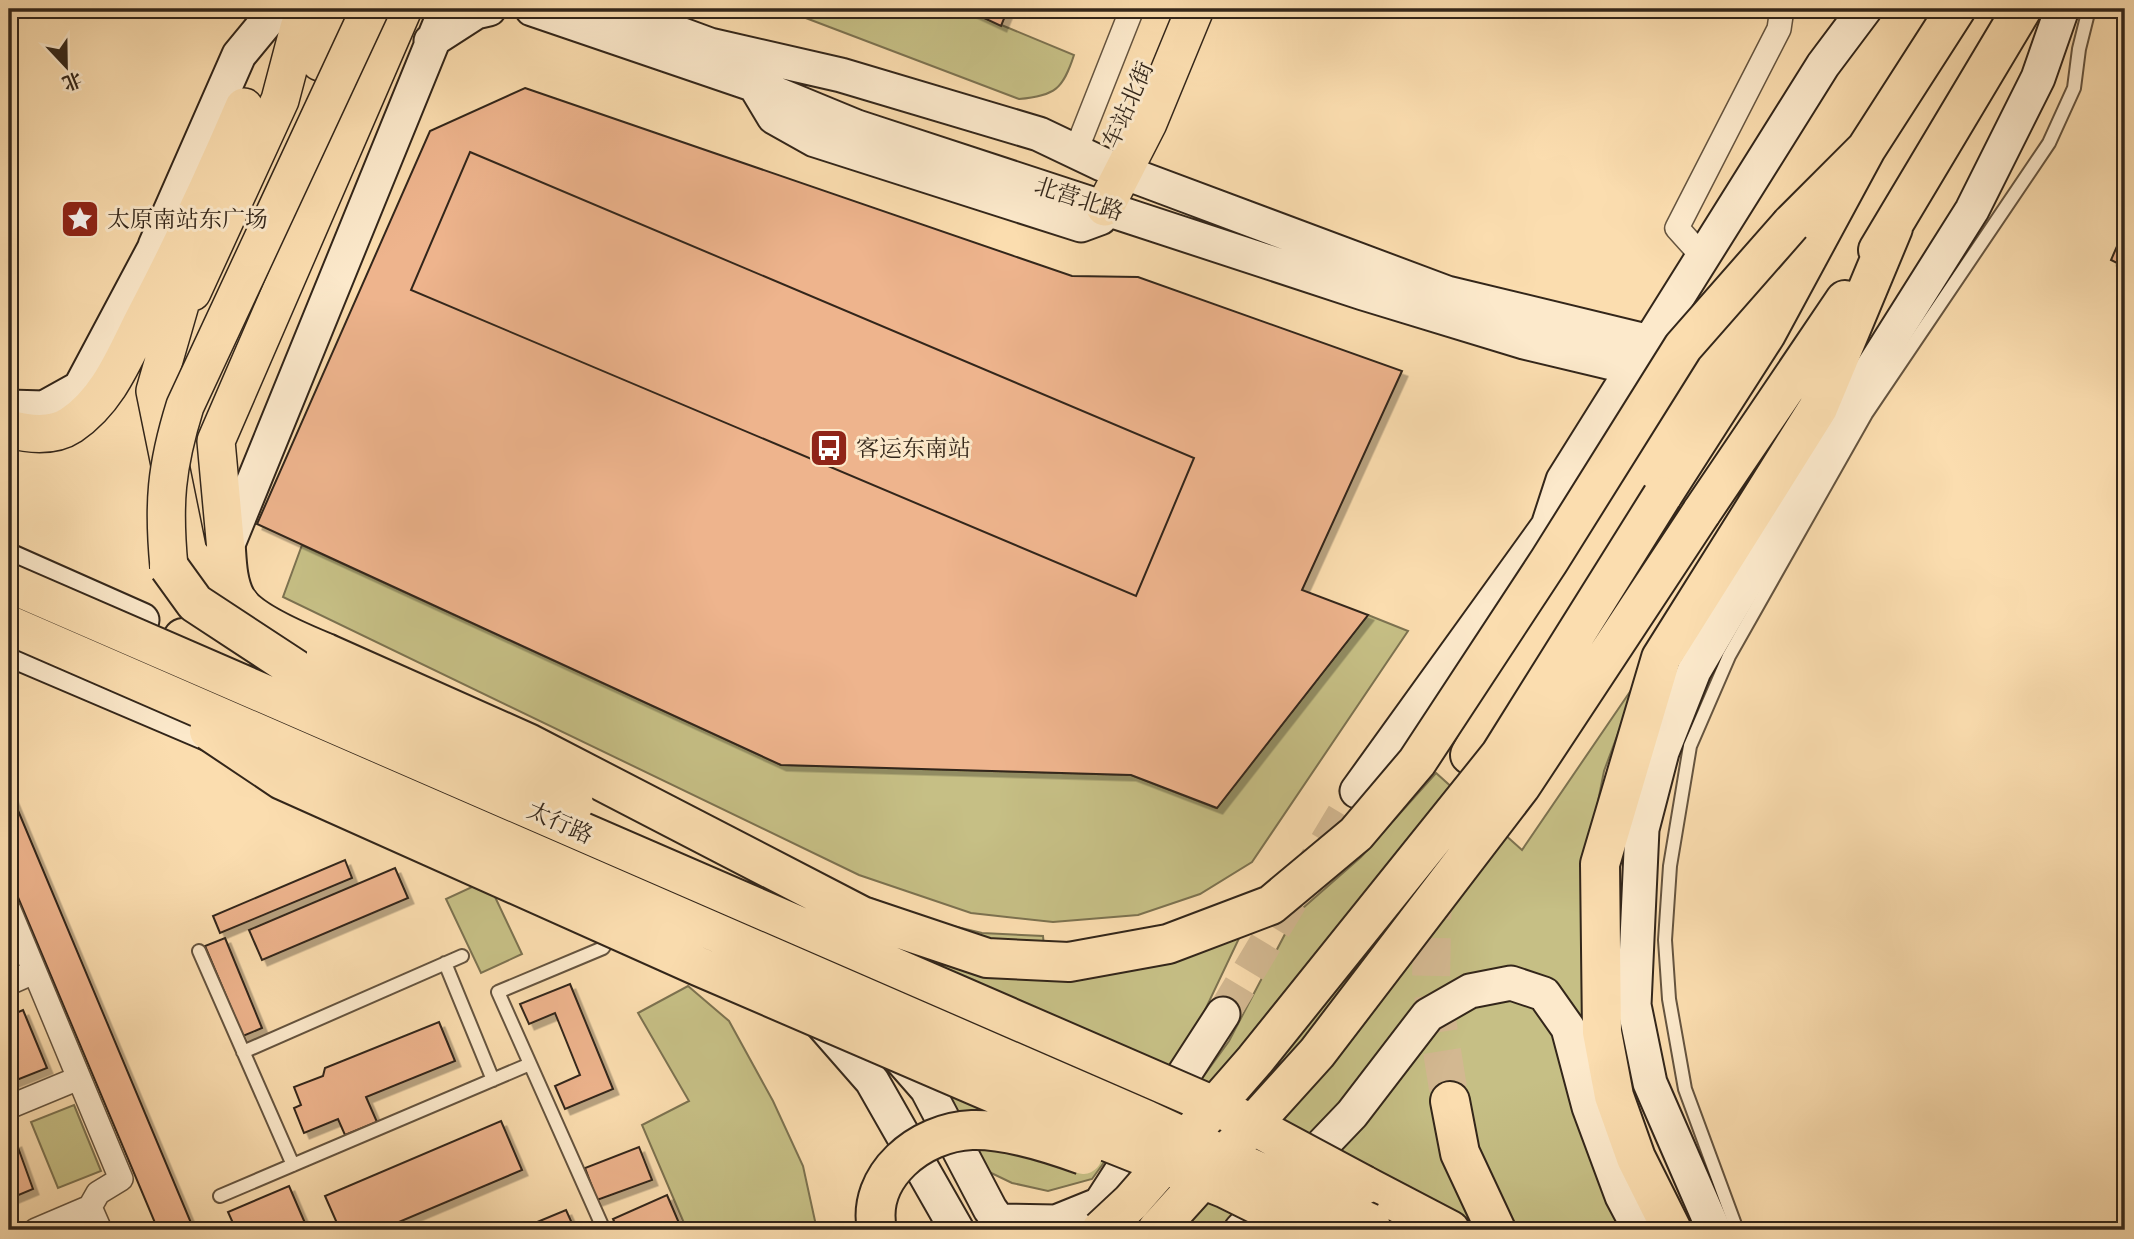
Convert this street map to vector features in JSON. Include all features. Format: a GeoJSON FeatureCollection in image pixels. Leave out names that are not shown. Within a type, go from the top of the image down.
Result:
{"type":"FeatureCollection","features":[{"type":"Feature","properties":{"kind":"highway"},"geometry":{"type":"LineString","coordinates":[[1100,1217],[1131,1202],[1255,1060],[1500,754],[1766,334],[1866,149],[1956,9]]}},
{"type":"Feature","properties":{"kind":"highway"},"geometry":{"type":"LineString","coordinates":[[1157,1230],[1317,1052],[1512,797],[1893,228],[2022,9]]}},
{"type":"Feature","properties":{"kind":"highway"},"geometry":{"type":"LineString","coordinates":[[226,578],[273,629],[528,743],[862,916],[988,958],[1069,961],[1168,944],[1271,905],[1356,834],[1417,762],[1549,561],[1684,347],[1791,224],[1866,149]]}},
{"type":"Feature","properties":{"kind":"highway"},"geometry":{"type":"LineString","coordinates":[[1470,755],[1524,657],[1707,368],[1791,224]]}},
{"type":"Feature","properties":{"kind":"highway"},"geometry":{"type":"LineString","coordinates":[[1672,1230],[1636,1158],[1614,1096],[1602,1032],[1600,864],[1661,658],[1818,408],[1893,228]]}},
{"type":"Feature","properties":{"kind":"highway"},"geometry":{"type":"LineString","coordinates":[[169,567],[195,603],[297,670],[470,750],[639,838],[790,923]]}},
{"type":"Feature","properties":{"kind":"highway","name":"太行路"},"geometry":{"type":"LineString","coordinates":[[9,583],[1230,1113],[1450,1230]]}},
{"type":"Feature","properties":{"kind":"highway","name":"太行路"},"geometry":{"type":"LineString","coordinates":[[9,625],[1097,1098],[1386,1230]]}},
{"type":"Feature","properties":{"kind":"highway"},"geometry":{"type":"LineString","coordinates":[[183,638],[326,653]]}},
{"type":"Feature","properties":{"kind":"highway"},"geometry":{"type":"LineString","coordinates":[[126,676],[282,780],[1248,1217]]}},
{"type":"Feature","properties":{"kind":"highway"},"geometry":{"type":"LineString","coordinates":[[1450,1101],[1460,1153],[1496,1230]]}},
{"type":"Feature","properties":{"kind":"highway"},"geometry":{"type":"LineString","coordinates":[[877,1230],[874,1215],[881,1185],[896,1164],[931,1140],[972,1130],[1046,1141],[1248,1217],[1309,1230]]}},
{"type":"Feature","properties":{"kind":"main road"},"geometry":{"type":"LineString","coordinates":[[9,407],[44,408],[80,388],[154,249],[239,55],[277,9]]}},
{"type":"Feature","properties":{"kind":"main road"},"geometry":{"type":"LineString","coordinates":[[9,429],[33,435],[68,427],[97,403],[120,369],[156,330],[280,100],[299,28],[308,9]]}},
{"type":"Feature","properties":{"kind":"main road"},"geometry":{"type":"LineString","coordinates":[[320,62],[323,9]]}},
{"type":"Feature","properties":{"kind":"main road"},"geometry":{"type":"LineString","coordinates":[[169,567],[149,534],[143,500],[149,442],[346,9]]}},
{"type":"Feature","properties":{"kind":"main road"},"geometry":{"type":"LineString","coordinates":[[169,567],[164,519],[167,473],[185,406],[370,9]]}},
{"type":"Feature","properties":{"kind":"main road"},"geometry":{"type":"LineString","coordinates":[[226,578],[216,441],[403,9]]}},
{"type":"Feature","properties":{"kind":"main road"},"geometry":{"type":"LineString","coordinates":[[55,669],[183,638],[226,578],[431,41],[446,9]]}},
{"type":"Feature","properties":{"kind":"main road"},"geometry":{"type":"LineString","coordinates":[[431,41],[476,12],[489,9]]}},
{"type":"Feature","properties":{"kind":"main road","name":"北营北路"},"geometry":{"type":"LineString","coordinates":[[532,9],[755,85],[857,127],[1433,315],[1562,352],[1642,355]]}},
{"type":"Feature","properties":{"kind":"main road","name":"北营北路"},"geometry":{"type":"LineString","coordinates":[[611,9],[710,45],[841,75],[1039,134],[1100,163],[1436,289],[1642,355]]}},
{"type":"Feature","properties":{"kind":"main road","name":"车站北街"},"geometry":{"type":"LineString","coordinates":[[1094,204],[1100,163],[1171,9]]}},
{"type":"Feature","properties":{"kind":"main road"},"geometry":{"type":"LineString","coordinates":[[1100,163],[1147,123],[1195,9]]}},
{"type":"Feature","properties":{"kind":"main road"},"geometry":{"type":"LineString","coordinates":[[1357,791],[1548,526],[1563,480],[1823,65],[1865,9]]}},
{"type":"Feature","properties":{"kind":"main road"},"geometry":{"type":"LineString","coordinates":[[1714,1230],[1650,1083],[1634,1004],[1642,829],[1662,752],[1694,671],[1851,402],[1972,210],[2038,78],[2062,9]]}},
{"type":"Feature","properties":{"kind":"main road"},"geometry":{"type":"LineString","coordinates":[[755,85],[774,117],[815,139],[1081,225],[1100,218],[1094,204]]}},
{"type":"Feature","properties":{"kind":"main road"},"geometry":{"type":"LineString","coordinates":[[226,578],[188,553],[155,391],[156,330],[198,215],[244,107]]}},
{"type":"Feature","properties":{"kind":"main road"},"geometry":{"type":"LineString","coordinates":[[1024,182],[1050,178],[1060,163],[1055,151],[1039,134]]}},
{"type":"Feature","properties":{"kind":"main road"},"geometry":{"type":"LineString","coordinates":[[154,249],[198,215]]}},
{"type":"Feature","properties":{"kind":"main road"},"geometry":{"type":"LineString","coordinates":[[9,561],[490,774],[801,946],[926,1089],[1002,1226],[1100,1217]]}},
{"type":"Feature","properties":{"kind":"main road"},"geometry":{"type":"LineString","coordinates":[[9,649],[628,912],[712,943],[796,993],[872,1081],[957,1230]]}},
{"type":"Feature","properties":{"kind":"main road"},"geometry":{"type":"LineString","coordinates":[[1248,1217],[1352,1114],[1428,1015],[1470,991],[1511,982],[1544,994],[1568,1028],[1589,1107],[1622,1196],[1640,1230]]}},
{"type":"Feature","properties":{"kind":"main road"},"geometry":{"type":"LineString","coordinates":[[1100,1217],[1223,1014]]}},
{"type":"Feature","properties":{"kind":"main road"},"geometry":{"type":"LineString","coordinates":[[1077,1230],[1091,1218],[1100,1217]]}},
{"type":"Feature","properties":{"kind":"street"},"geometry":{"type":"LineString","coordinates":[[1100,163],[1132,9]]}},
{"type":"Feature","properties":{"kind":"street"},"geometry":{"type":"LineString","coordinates":[[1703,257],[1677,228],[1779,29],[1782,9]]}},
{"type":"Feature","properties":{"kind":"street"},"geometry":{"type":"LineString","coordinates":[[9,911],[121,1179],[98,1193],[90,1208],[36,1230]]}},
{"type":"Feature","properties":{"kind":"street"},"geometry":{"type":"LineString","coordinates":[[9,983],[34,972]]}},
{"type":"Feature","properties":{"kind":"street"},"geometry":{"type":"LineString","coordinates":[[9,1107],[79,1078]]}},
{"type":"Feature","properties":{"kind":"street"},"geometry":{"type":"LineString","coordinates":[[90,1208],[100,1230]]}},
{"type":"Feature","properties":{"kind":"lane"},"geometry":{"type":"LineString","coordinates":[[1737,1230],[1685,1089],[1669,999],[1665,940],[1670,866],[1690,747],[1729,656],[1866,414],[2049,143],[2074,88],[2079,49],[2090,9]]}},
{"type":"Feature","properties":{"kind":"lane"},"geometry":{"type":"LineString","coordinates":[[604,1230],[498,992],[603,948],[622,921]]}},
{"type":"Feature","properties":{"kind":"lane"},"geometry":{"type":"LineString","coordinates":[[199,951],[293,1165]]}},
{"type":"Feature","properties":{"kind":"lane"},"geometry":{"type":"LineString","coordinates":[[243,1052],[462,956]]}},
{"type":"Feature","properties":{"kind":"lane"},"geometry":{"type":"LineString","coordinates":[[445,963],[493,1080]]}},
{"type":"Feature","properties":{"kind":"lane"},"geometry":{"type":"LineString","coordinates":[[220,1196],[530,1064]]}},
{"type":"Feature","properties":{"kind":"shaded area"},"geometry":{"type":"Polygon","coordinates":[[[782,9],[963,9],[1074,55],[1066,76],[1056,89],[1041,96],[1019,99],[782,9]]]}},
{"type":"Feature","properties":{"kind":"shaded area"},"geometry":{"type":"Polygon","coordinates":[[[302,545],[781,765],[1131,775],[1216,808],[1368,615],[1408,631],[1252,862],[1200,894],[1138,915],[1053,922],[971,913],[859,875],[283,597],[302,545]]]}},
{"type":"Feature","properties":{"kind":"shaded area"},"geometry":{"type":"Polygon","coordinates":[[[1638,680],[1604,771],[1585,867],[1638,1230],[1140,1230],[1109,1207],[1229,1041],[1295,915],[1361,857],[1436,773],[1522,850],[1638,680]]]}},
{"type":"Feature","properties":{"kind":"shaded area"},"geometry":{"type":"Polygon","coordinates":[[[487,880],[522,954],[481,973],[446,899],[487,880]]]}},
{"type":"Feature","properties":{"kind":"shaded area"},"geometry":{"type":"Polygon","coordinates":[[[852,891],[932,921],[982,933],[1043,936],[1047,978],[1243,930],[1187,1048],[1092,1179],[1048,1191],[1012,1183],[958,1157],[936,1085],[852,891]]]}},
{"type":"Feature","properties":{"kind":"shaded area"},"geometry":{"type":"Polygon","coordinates":[[[688,986],[729,1021],[773,1101],[803,1166],[817,1230],[687,1230],[642,1125],[689,1101],[638,1013],[688,986]]]}},
{"type":"Feature","properties":{"kind":"shaded area"},"geometry":{"type":"Polygon","coordinates":[[[74,1105],[101,1171],[58,1188],[31,1122],[74,1105]]]}},
{"type":"Feature","properties":{"kind":"building"},"geometry":{"type":"Polygon","coordinates":[[[965,9],[1008,9],[1001,26],[965,9]]]}},
{"type":"Feature","properties":{"kind":"building","name":"客运东南站"},"geometry":{"type":"Polygon","coordinates":[[[525,88],[1072,276],[1138,277],[1402,371],[1302,590],[1368,615],[1217,808],[1131,775],[781,765],[257,524],[430,131],[525,88]]]}},
{"type":"Feature","properties":{"kind":"building"},"geometry":{"type":"Polygon","coordinates":[[[470,152],[1194,458],[1136,596],[411,290],[470,152]]]}},
{"type":"Feature","properties":{"kind":"building"},"geometry":{"type":"Polygon","coordinates":[[[2125,228],[2125,267],[2111,260],[2125,228]]]}},
{"type":"Feature","properties":{"kind":"building"},"geometry":{"type":"Polygon","coordinates":[[[9,789],[194,1230],[158,1230],[9,876],[9,789]]]}},
{"type":"Feature","properties":{"kind":"building"},"geometry":{"type":"Polygon","coordinates":[[[345,860],[352,878],[220,933],[213,916],[345,860]]]}},
{"type":"Feature","properties":{"kind":"building"},"geometry":{"type":"Polygon","coordinates":[[[395,868],[408,898],[262,960],[249,930],[395,868]]]}},
{"type":"Feature","properties":{"kind":"building"},"geometry":{"type":"Polygon","coordinates":[[[225,938],[262,1028],[243,1036],[205,946],[225,938]]]}},
{"type":"Feature","properties":{"kind":"building"},"geometry":{"type":"Polygon","coordinates":[[[570,984],[613,1089],[565,1109],[555,1086],[580,1075],[555,1013],[529,1024],[520,1004],[570,984]]]}},
{"type":"Feature","properties":{"kind":"building"},"geometry":{"type":"Polygon","coordinates":[[[23,1010],[47,1068],[9,1083],[9,1016],[23,1010]]]}},
{"type":"Feature","properties":{"kind":"building"},"geometry":{"type":"Polygon","coordinates":[[[439,1022],[455,1061],[366,1097],[377,1122],[345,1135],[338,1119],[304,1133],[294,1108],[301,1105],[294,1087],[323,1076],[325,1068],[439,1022]]]}},
{"type":"Feature","properties":{"kind":"building"},"geometry":{"type":"Polygon","coordinates":[[[501,1121],[522,1170],[380,1230],[340,1230],[325,1196],[501,1121]]]}},
{"type":"Feature","properties":{"kind":"building"},"geometry":{"type":"Polygon","coordinates":[[[16,1142],[33,1189],[9,1199],[9,1145],[16,1142]]]}},
{"type":"Feature","properties":{"kind":"building"},"geometry":{"type":"Polygon","coordinates":[[[639,1147],[652,1180],[597,1200],[585,1168],[639,1147]]]}},
{"type":"Feature","properties":{"kind":"building"},"geometry":{"type":"Polygon","coordinates":[[[289,1186],[305,1223],[287,1230],[236,1230],[228,1212],[289,1186]]]}},
{"type":"Feature","properties":{"kind":"building"},"geometry":{"type":"Polygon","coordinates":[[[667,1195],[682,1230],[618,1230],[613,1219],[667,1195]]]}},
{"type":"Feature","properties":{"kind":"building"},"geometry":{"type":"Polygon","coordinates":[[[566,1210],[575,1230],[518,1230],[566,1210]]]}},
{"type":"Feature","properties":{"kind":"tunnel"},"geometry":{"type":"LineString","coordinates":[[1223,1014],[1357,791]]}},
{"type":"Feature","properties":{"kind":"tunnel"},"geometry":{"type":"LineString","coordinates":[[1433,881],[1431,982],[1450,1101]]}},
{"type":"Feature","properties":{"kind":"place","name":"太原南站东广场"},"geometry":{"type":"Point","coordinates":[80,219]}},
{"type":"Feature","properties":{"kind":"place","name":"客运东南站"},"geometry":{"type":"Point","coordinates":[829,448]}}]}
